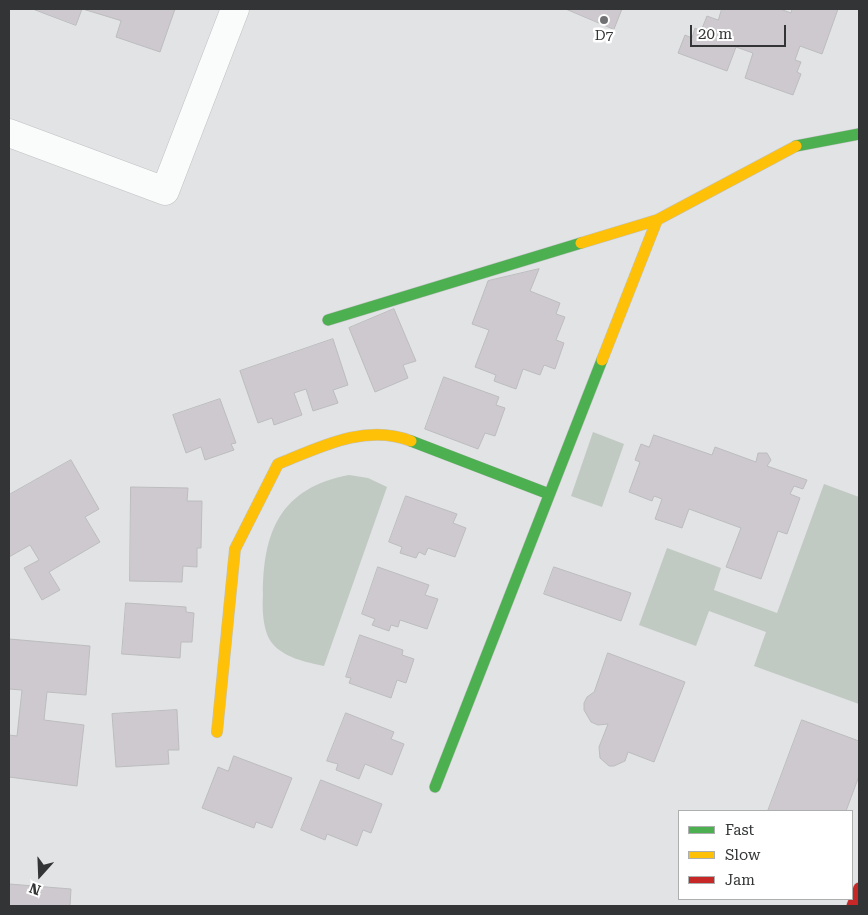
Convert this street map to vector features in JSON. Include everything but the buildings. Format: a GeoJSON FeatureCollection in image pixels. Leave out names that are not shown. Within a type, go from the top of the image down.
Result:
{"type":"FeatureCollection","features":[{"type":"Feature","properties":{"kind":"street"},"geometry":{"type":"LineString","coordinates":[[9,133],[165,191],[235,9]]}},
{"type":"Feature","properties":{"kind":"street"},"geometry":{"type":"LineString","coordinates":[[328,320],[657,220],[796,146],[859,134]]}},
{"type":"Feature","properties":{"kind":"street"},"geometry":{"type":"LineString","coordinates":[[435,787],[657,220]]}},
{"type":"Feature","properties":{"kind":"street"},"geometry":{"type":"LineString","coordinates":[[217,732],[235,548],[278,464],[347,437],[396,435],[549,494]]}},
{"type":"Feature","properties":{"kind":"street"},"geometry":{"type":"LineString","coordinates":[[852,906],[859,888]]}},
{"type":"Feature","properties":{"kind":"shaded area"},"geometry":{"type":"Polygon","coordinates":[[[593,432],[624,444],[602,507],[571,496],[593,432]]]}},
{"type":"Feature","properties":{"kind":"shaded area"},"geometry":{"type":"Polygon","coordinates":[[[349,475],[368,478],[387,487],[324,666],[289,656],[272,643],[265,627],[263,613],[264,572],[272,533],[280,516],[291,502],[306,490],[325,481],[349,475]]]}},
{"type":"Feature","properties":{"kind":"shaded area"},"geometry":{"type":"Polygon","coordinates":[[[824,484],[859,497],[859,704],[754,666],[766,632],[709,611],[696,646],[639,625],[667,548],[721,568],[714,590],[777,613],[824,484]]]}},
{"type":"Feature","properties":{"kind":"traffic: fast"},"geometry":{"type":"LineString","coordinates":[[796,146],[859,134]]}},
{"type":"Feature","properties":{"kind":"traffic: fast"},"geometry":{"type":"LineString","coordinates":[[328,320],[581,243]]}},
{"type":"Feature","properties":{"kind":"traffic: fast"},"geometry":{"type":"LineString","coordinates":[[435,787],[602,360]]}},
{"type":"Feature","properties":{"kind":"traffic: fast"},"geometry":{"type":"LineString","coordinates":[[411,441],[549,494]]}},
{"type":"Feature","properties":{"kind":"traffic: slow"},"geometry":{"type":"LineString","coordinates":[[581,243],[657,220],[796,146]]}},
{"type":"Feature","properties":{"kind":"traffic: slow"},"geometry":{"type":"LineString","coordinates":[[602,360],[657,220]]}},
{"type":"Feature","properties":{"kind":"traffic: slow"},"geometry":{"type":"LineString","coordinates":[[217,732],[235,549],[278,464],[343,439],[360,436],[394,436],[411,441]]}},
{"type":"Feature","properties":{"kind":"traffic: jam"},"geometry":{"type":"LineString","coordinates":[[852,906],[859,888]]}},
{"type":"Feature","properties":{"kind":"place","name":"D7"},"geometry":{"type":"Point","coordinates":[604,20]}}]}
